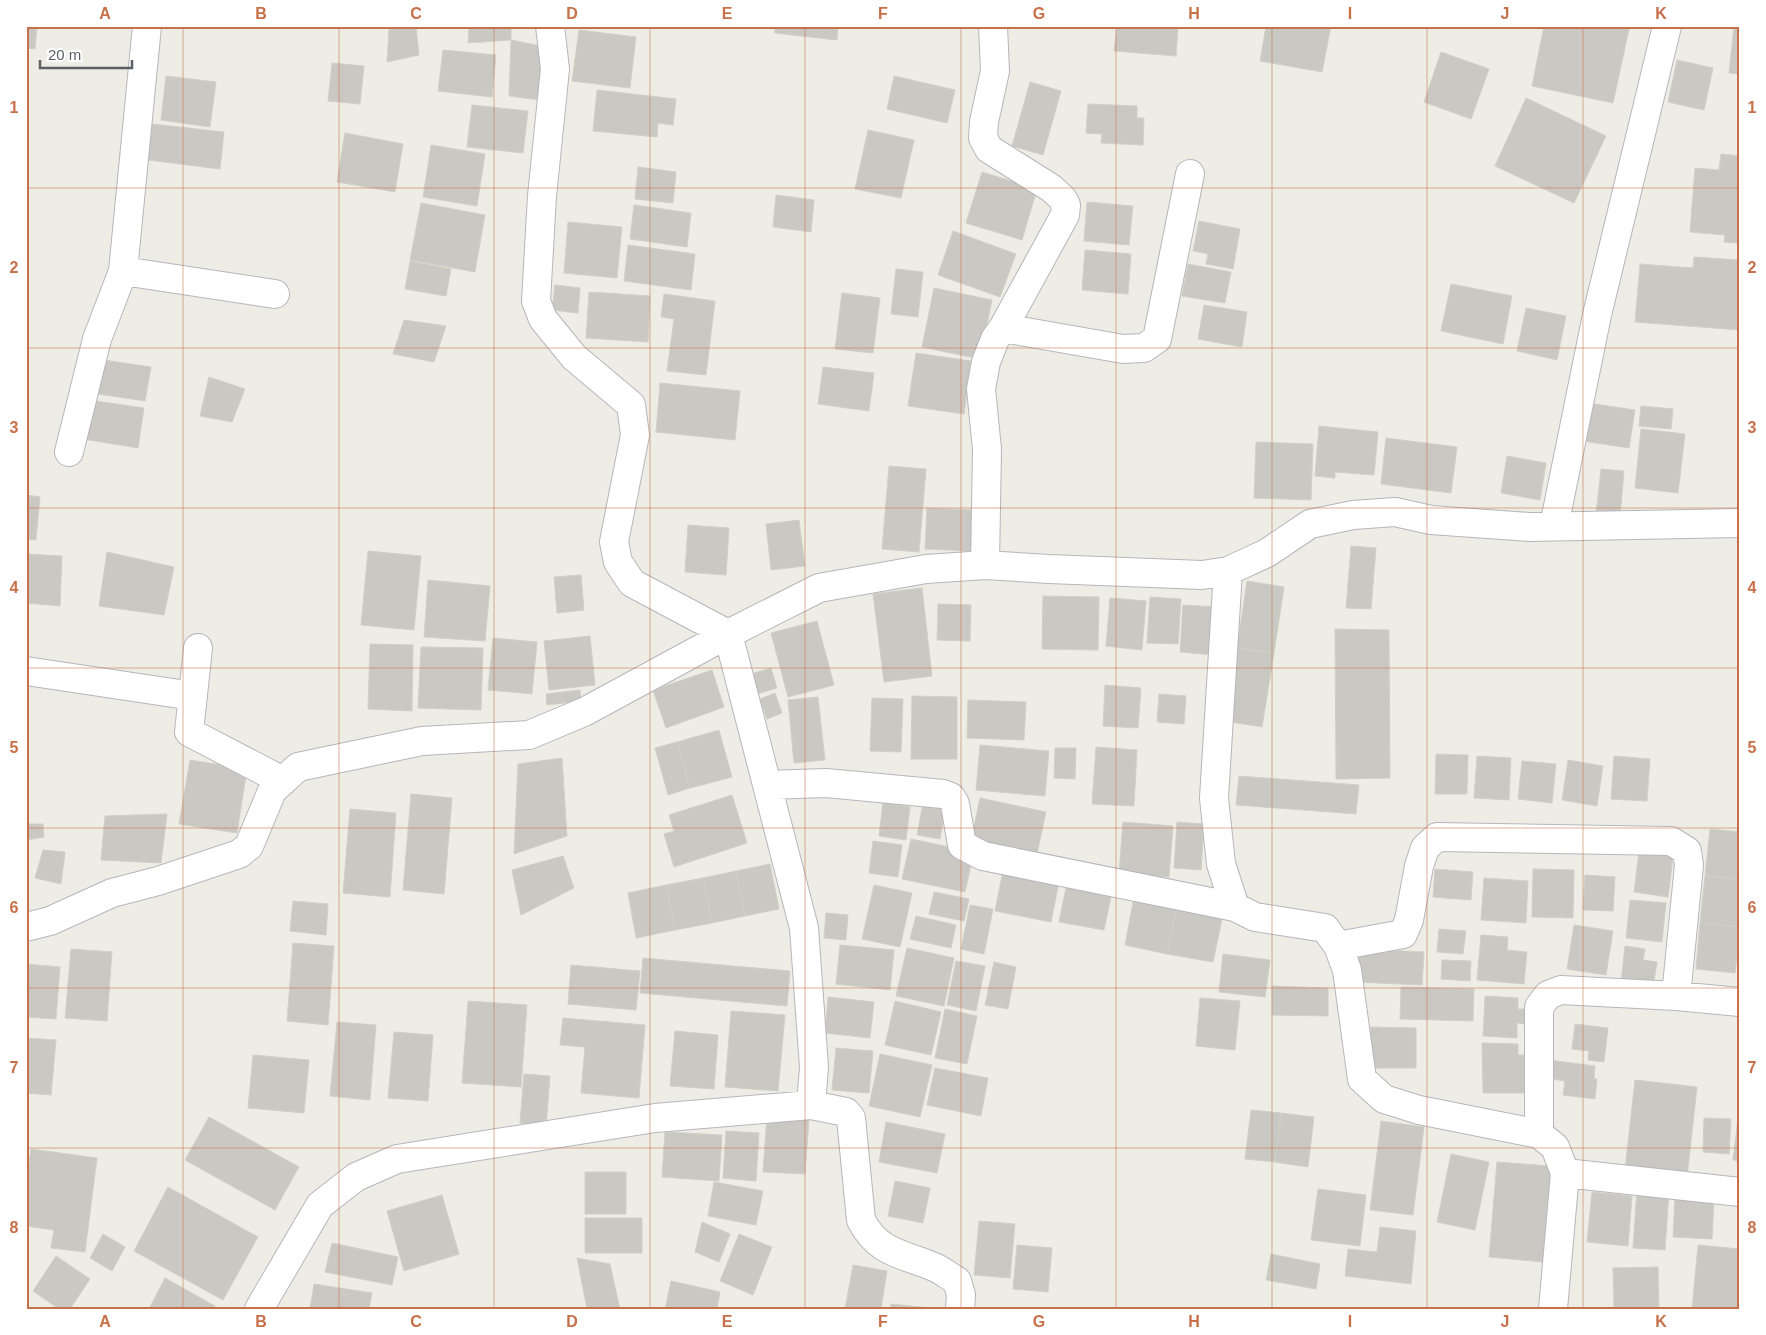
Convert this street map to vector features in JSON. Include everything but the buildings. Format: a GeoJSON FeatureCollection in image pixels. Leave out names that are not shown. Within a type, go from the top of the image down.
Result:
{"type":"FeatureCollection","features":[{"type":"Feature","properties":{"kind":"street"},"geometry":{"type":"LineString","coordinates":[[69,452],[97,339],[123,271],[147,26]]}},
{"type":"Feature","properties":{"kind":"street"},"geometry":{"type":"LineString","coordinates":[[550,26],[555,70],[542,196],[536,301],[543,319],[574,357],[631,405],[635,436],[614,542],[618,562],[632,583],[728,634],[804,928],[814,1067],[811,1105]]}},
{"type":"Feature","properties":{"kind":"street"},"geometry":{"type":"LineString","coordinates":[[985,565],[987,449],[981,388],[986,362],[995,339],[1003,328],[1065,215],[1066,205],[1062,198],[1051,188],[989,149],[983,138],[984,122],[995,71],[993,26]]}},
{"type":"Feature","properties":{"kind":"street"},"geometry":{"type":"LineString","coordinates":[[1554,526],[1597,315],[1667,26]]}},
{"type":"Feature","properties":{"kind":"street"},"geometry":{"type":"LineString","coordinates":[[1003,328],[1123,348],[1144,348],[1157,339],[1190,174]]}},
{"type":"Feature","properties":{"kind":"street"},"geometry":{"type":"LineString","coordinates":[[123,271],[275,294]]}},
{"type":"Feature","properties":{"kind":"street"},"geometry":{"type":"LineString","coordinates":[[26,927],[50,921],[112,893],[158,881],[239,854],[249,846],[272,791],[298,767],[422,741],[529,735],[584,712],[818,588],[926,569],[985,565],[1202,574],[1228,571],[1266,554],[1310,524],[1353,515],[1395,512],[1431,520],[1529,527],[1740,523]]}},
{"type":"Feature","properties":{"kind":"street"},"geometry":{"type":"LineString","coordinates":[[1228,571],[1214,798],[1221,864],[1235,907]]}},
{"type":"Feature","properties":{"kind":"street"},"geometry":{"type":"LineString","coordinates":[[198,648],[189,732],[283,781]]}},
{"type":"Feature","properties":{"kind":"street"},"geometry":{"type":"LineString","coordinates":[[26,671],[193,696]]}},
{"type":"Feature","properties":{"kind":"street"},"geometry":{"type":"LineString","coordinates":[[767,785],[826,783],[943,794],[951,797],[955,804],[962,845],[983,856],[1235,907],[1255,917],[1325,928],[1338,946],[1347,970],[1362,1079],[1384,1099],[1418,1110],[1539,1134],[1555,1147],[1565,1173],[1553,1309]]}},
{"type":"Feature","properties":{"kind":"street"},"geometry":{"type":"LineString","coordinates":[[1338,946],[1403,934],[1409,920],[1419,866],[1425,848],[1437,837],[1671,841],[1686,851],[1689,865],[1676,996]]}},
{"type":"Feature","properties":{"kind":"street"},"geometry":{"type":"LineString","coordinates":[[1539,1134],[1540,1007],[1548,995],[1562,990],[1676,996],[1740,1002]]}},
{"type":"Feature","properties":{"kind":"street"},"geometry":{"type":"LineString","coordinates":[[258,1309],[320,1205],[356,1177],[397,1159],[655,1118],[811,1105],[846,1112],[851,1118],[861,1220],[865,1228],[881,1244],[900,1256],[936,1267],[958,1282],[961,1295],[960,1309]]}},
{"type":"Feature","properties":{"kind":"street"},"geometry":{"type":"LineString","coordinates":[[1565,1173],[1740,1192]]}}]}
